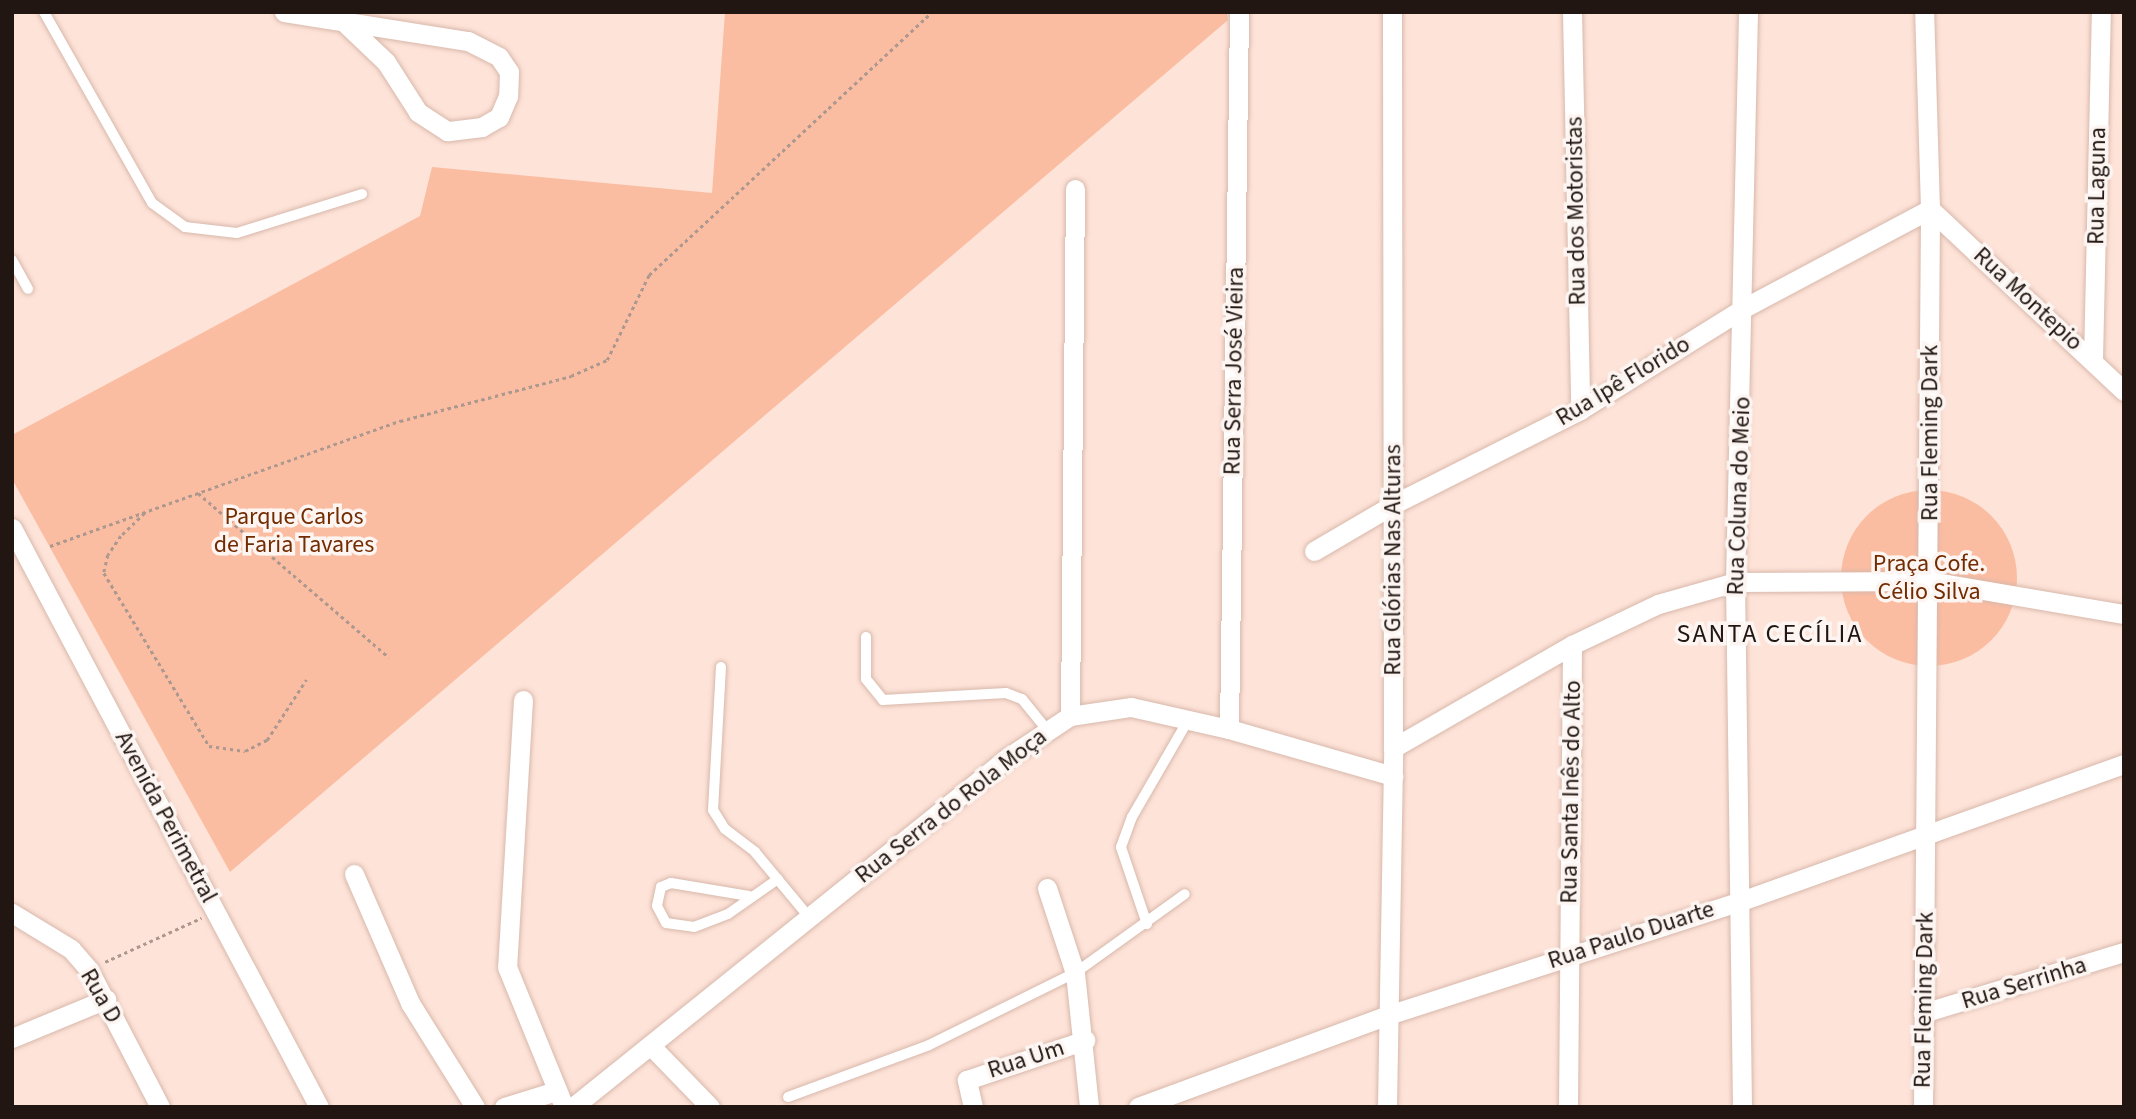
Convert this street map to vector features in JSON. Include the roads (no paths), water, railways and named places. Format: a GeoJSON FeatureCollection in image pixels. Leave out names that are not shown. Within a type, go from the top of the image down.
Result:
{"type":"FeatureCollection","features":[{"type":"Feature","properties":{"kind":"street"},"geometry":{"type":"LineString","coordinates":[[284,12],[346,24],[468,41],[499,57],[509,72],[508,96],[499,117],[482,127],[447,131],[418,112],[386,62],[346,24]]}},
{"type":"Feature","properties":{"kind":"street","name":"Rua Serra José Vieira"},"geometry":{"type":"LineString","coordinates":[[1229,729],[1239,12]]}},
{"type":"Feature","properties":{"kind":"street","name":"Rua Glórias Nas Alturas"},"geometry":{"type":"LineString","coordinates":[[1387,1107],[1393,776],[1392,12]]}},
{"type":"Feature","properties":{"kind":"street","name":"Rua dos Motoristas"},"geometry":{"type":"LineString","coordinates":[[1573,12],[1580,410]]}},
{"type":"Feature","properties":{"kind":"street","name":"Rua Coluna do Meio"},"geometry":{"type":"LineString","coordinates":[[1742,1107],[1735,582],[1744,308],[1748,12]]}},
{"type":"Feature","properties":{"kind":"street","name":"Rua Fleming Dark"},"geometry":{"type":"LineString","coordinates":[[1923,1107],[1930,581],[1930,209],[1924,12]]}},
{"type":"Feature","properties":{"kind":"street","name":"Rua Laguna"},"geometry":{"type":"LineString","coordinates":[[2093,359],[2101,12]]}},
{"type":"Feature","properties":{"kind":"street"},"geometry":{"type":"LineString","coordinates":[[1070,716],[1075,189]]}},
{"type":"Feature","properties":{"kind":"street","name":"Rua Ipê Florido"},"geometry":{"type":"LineString","coordinates":[[1314,551],[1394,504],[1580,410],[1744,308],[1930,209]]}},
{"type":"Feature","properties":{"kind":"street","name":"Rua Montepio"},"geometry":{"type":"LineString","coordinates":[[1930,209],[2093,359],[2124,391]]}},
{"type":"Feature","properties":{"kind":"street","name":"Avenida Perimetral"},"geometry":{"type":"LineString","coordinates":[[12,528],[318,1107]]}},
{"type":"Feature","properties":{"kind":"street"},"geometry":{"type":"LineString","coordinates":[[1393,748],[1572,645],[1658,604],[1735,582],[1930,581],[2124,614]]}},
{"type":"Feature","properties":{"kind":"street","name":"Rua Santa Inês do Alto"},"geometry":{"type":"LineString","coordinates":[[1568,1107],[1572,645]]}},
{"type":"Feature","properties":{"kind":"street"},"geometry":{"type":"LineString","coordinates":[[504,1107],[560,1099],[507,967],[523,700]]}},
{"type":"Feature","properties":{"kind":"street","name":"Rua Serra do Rola Moça"},"geometry":{"type":"LineString","coordinates":[[573,1107],[1007,758],[1070,716],[1131,707],[1187,722],[1229,729],[1393,776]]}},
{"type":"Feature","properties":{"kind":"street","name":"Rua Paulo Duarte"},"geometry":{"type":"LineString","coordinates":[[1138,1107],[1388,1015],[1569,954],[1741,901],[1926,832],[2124,764]]}},
{"type":"Feature","properties":{"kind":"street"},"geometry":{"type":"LineString","coordinates":[[354,874],[410,1003],[475,1107]]}},
{"type":"Feature","properties":{"kind":"street"},"geometry":{"type":"LineString","coordinates":[[1047,888],[1075,973],[1085,1040],[1089,1107]]}},
{"type":"Feature","properties":{"kind":"street","name":"Rua D"},"geometry":{"type":"LineString","coordinates":[[12,913],[71,949],[89,970],[106,999],[153,1105]]}},
{"type":"Feature","properties":{"kind":"street","name":"Rua Serrinha"},"geometry":{"type":"LineString","coordinates":[[1923,1013],[2124,952]]}},
{"type":"Feature","properties":{"kind":"street"},"geometry":{"type":"LineString","coordinates":[[12,1038],[106,999]]}},
{"type":"Feature","properties":{"kind":"street","name":"Rua Um"},"geometry":{"type":"LineString","coordinates":[[973,1107],[967,1080],[1085,1040]]}},
{"type":"Feature","properties":{"kind":"street"},"geometry":{"type":"LineString","coordinates":[[650,1045],[710,1107]]}},
{"type":"Feature","properties":{"kind":"lane"},"geometry":{"type":"LineString","coordinates":[[44,12],[152,203],[185,228],[237,233],[362,194]]}},
{"type":"Feature","properties":{"kind":"lane"},"geometry":{"type":"LineString","coordinates":[[12,260],[28,289]]}},
{"type":"Feature","properties":{"kind":"lane"},"geometry":{"type":"LineString","coordinates":[[866,637],[866,679],[883,700],[1014,695],[1048,731]]}},
{"type":"Feature","properties":{"kind":"lane"},"geometry":{"type":"LineString","coordinates":[[721,667],[713,810],[724,829],[755,852],[808,917]]}},
{"type":"Feature","properties":{"kind":"lane"},"geometry":{"type":"LineString","coordinates":[[1147,924],[1121,847],[1132,817],[1187,722]]}},
{"type":"Feature","properties":{"kind":"lane"},"geometry":{"type":"LineString","coordinates":[[749,897],[671,883],[661,887],[657,906],[666,923],[694,928],[728,914],[778,879]]}},
{"type":"Feature","properties":{"kind":"lane"},"geometry":{"type":"LineString","coordinates":[[788,1097],[929,1045],[1075,973],[1147,924],[1185,894]]}},
{"type":"Feature","properties":{"kind":"district","name":"SANTA CECÍLIA"},"geometry":{"type":"Point","coordinates":[1770,634]}},
{"type":"Feature","properties":{"kind":"park label","name":"Parque Carlos de Faria Tavares"},"geometry":{"type":"Point","coordinates":[294,531]}},
{"type":"Feature","properties":{"kind":"park label","name":"Praça Cofe. Célio Silva"},"geometry":{"type":"Point","coordinates":[1929,578]}}]}
